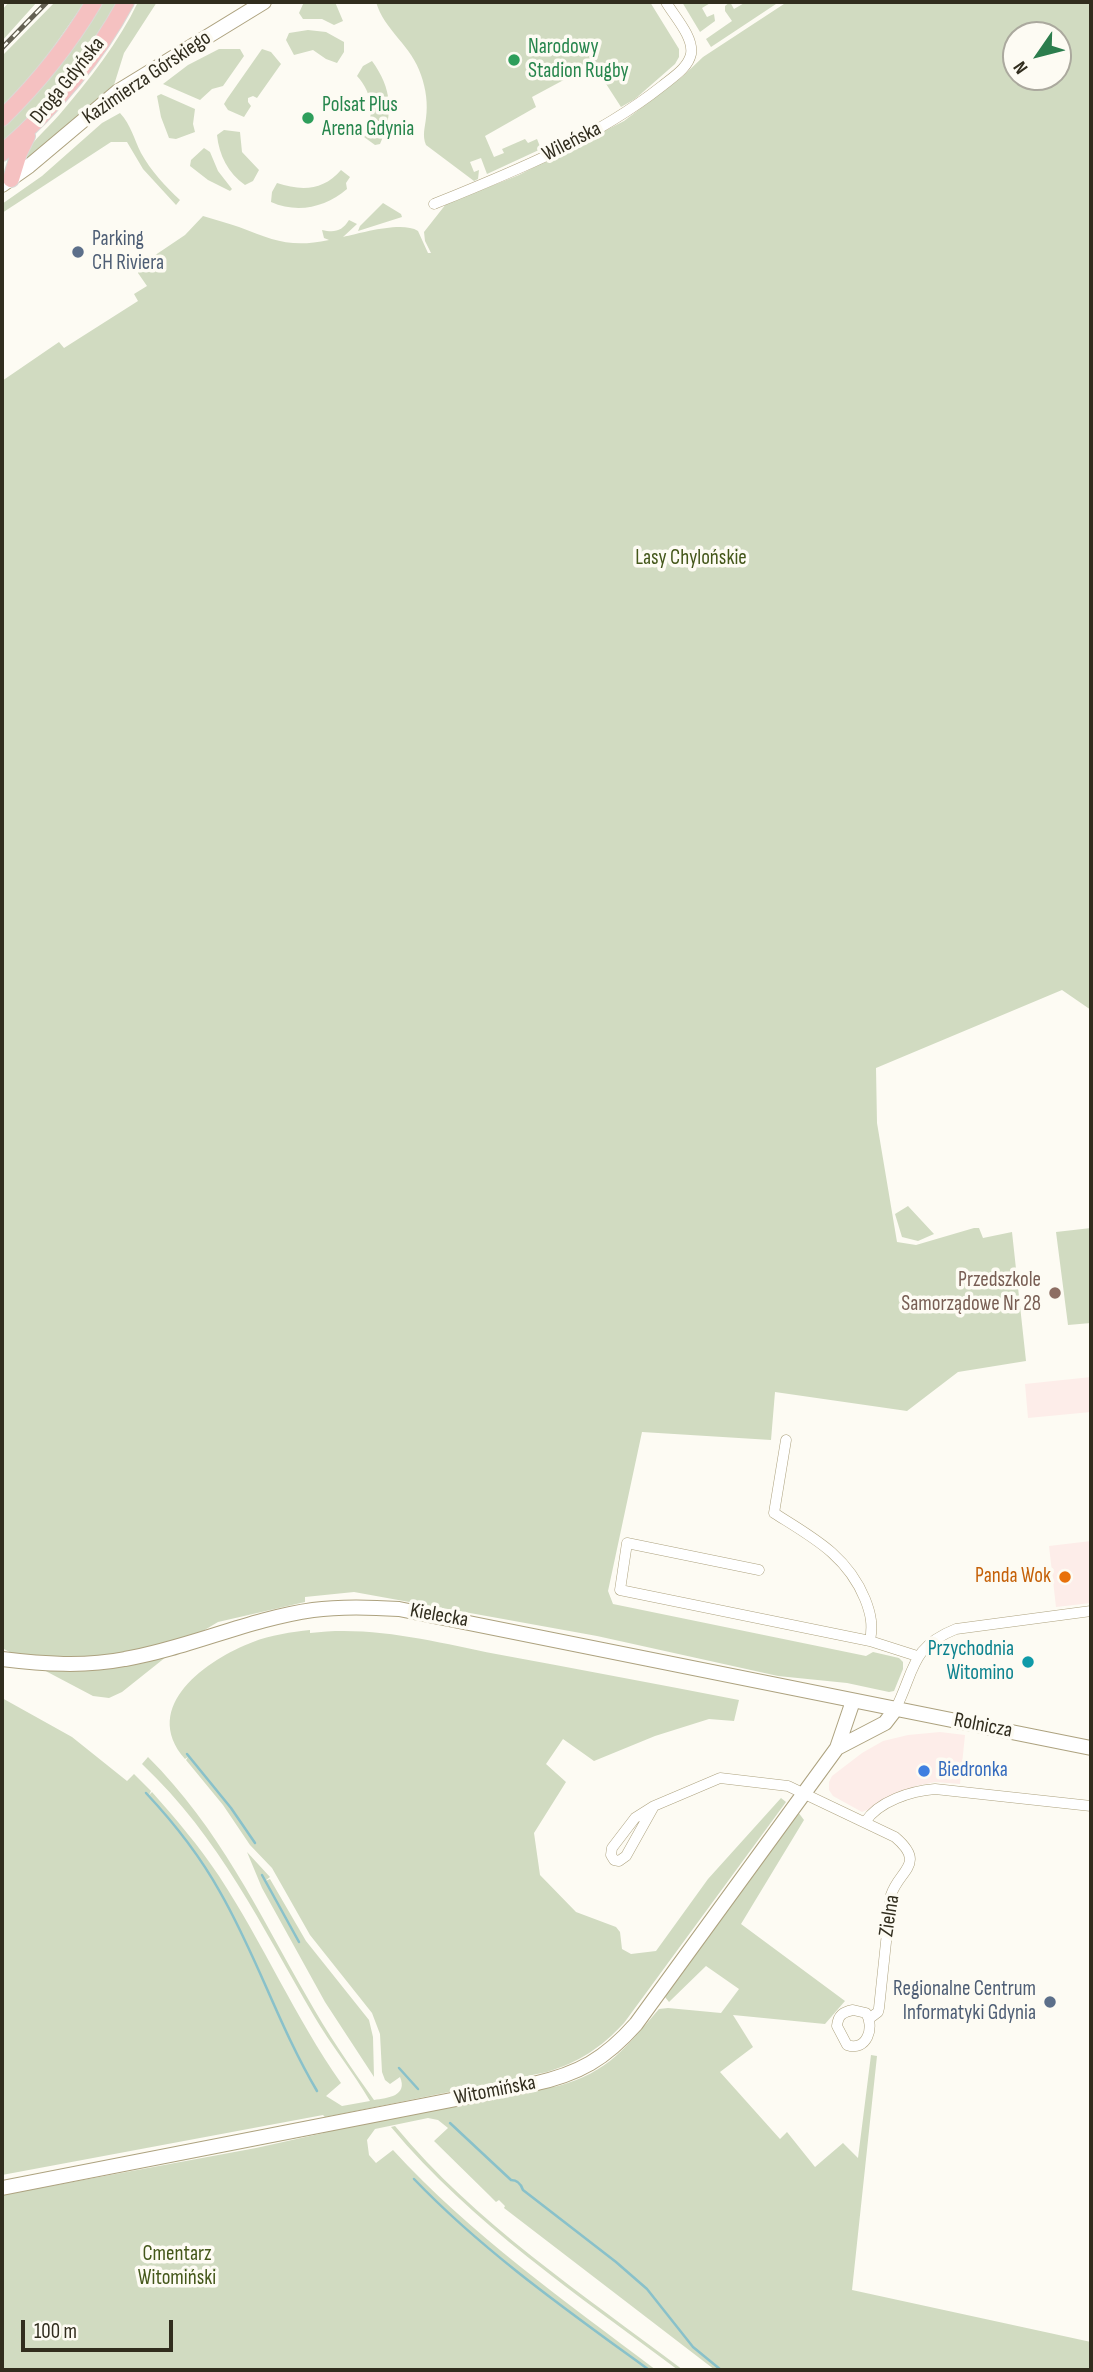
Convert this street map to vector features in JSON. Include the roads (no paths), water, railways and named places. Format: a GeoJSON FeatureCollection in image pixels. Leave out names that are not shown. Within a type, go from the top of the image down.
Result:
{"type":"FeatureCollection","features":[{"type":"Feature","properties":{"kind":"main road","name":"Droga Gdyńska"},"geometry":{"type":"LineString","coordinates":[[2,118],[60,52],[94,2]]}},
{"type":"Feature","properties":{"kind":"main road","name":"Droga Gdyńska"},"geometry":{"type":"LineString","coordinates":[[2,153],[50,108],[91,57],[126,2]]}},
{"type":"Feature","properties":{"kind":"main road"},"geometry":{"type":"LineString","coordinates":[[6,182],[33,126]]}},
{"type":"Feature","properties":{"kind":"street","name":"Kazimierza Górskiego"},"geometry":{"type":"LineString","coordinates":[[6,182],[41,157],[110,97],[264,2]]}},
{"type":"Feature","properties":{"kind":"street","name":"Wileńska"},"geometry":{"type":"LineString","coordinates":[[433,204],[512,173],[607,124],[644,101],[681,71],[691,52],[688,39],[666,2]]}},
{"type":"Feature","properties":{"kind":"street"},"geometry":{"type":"LineString","coordinates":[[786,1440],[774,1513],[820,1543],[846,1565],[858,1583],[868,1607],[873,1628],[870,1642]]}},
{"type":"Feature","properties":{"kind":"street"},"geometry":{"type":"LineString","coordinates":[[759,1570],[627,1543],[620,1590],[870,1642],[917,1656]]}},
{"type":"Feature","properties":{"kind":"street","name":"Kielecka"},"geometry":{"type":"LineString","coordinates":[[2,1659],[67,1664],[117,1661],[299,1613],[346,1607],[378,1607],[475,1623],[874,1705]]}},
{"type":"Feature","properties":{"kind":"street"},"geometry":{"type":"LineString","coordinates":[[895,1710],[907,1687],[917,1656],[939,1636],[956,1629],[1091,1611]]}},
{"type":"Feature","properties":{"kind":"street","name":"Witomińska"},"geometry":{"type":"LineString","coordinates":[[2,2188],[533,2084],[569,2075],[588,2066],[612,2050],[636,2024],[837,1748],[853,1701]]}},
{"type":"Feature","properties":{"kind":"street","name":"Rolnicza"},"geometry":{"type":"LineString","coordinates":[[874,1705],[1091,1748]]}},
{"type":"Feature","properties":{"kind":"street","name":"Witomińska"},"geometry":{"type":"LineString","coordinates":[[837,1748],[885,1723],[895,1710]]}},
{"type":"Feature","properties":{"kind":"street","name":"Zielna"},"geometry":{"type":"LineString","coordinates":[[654,1806],[626,1856],[619,1861],[614,1860],[611,1855],[612,1848],[635,1818],[654,1806],[720,1778],[788,1786],[895,1837],[903,1844],[910,1862],[891,1895],[879,2008],[870,2018]]}},
{"type":"Feature","properties":{"kind":"street"},"geometry":{"type":"LineString","coordinates":[[865,1822],[888,1804],[914,1791],[934,1788],[1091,1806]]}},
{"type":"Feature","properties":{"kind":"waterway"},"geometry":{"type":"LineString","coordinates":[[187,1754],[231,1808],[255,1843]]}},
{"type":"Feature","properties":{"kind":"waterway"},"geometry":{"type":"LineString","coordinates":[[146,1793],[186,1841],[220,1892],[317,2091]]}},
{"type":"Feature","properties":{"kind":"waterway"},"geometry":{"type":"LineString","coordinates":[[262,1875],[299,1942]]}},
{"type":"Feature","properties":{"kind":"waterway"},"geometry":{"type":"LineString","coordinates":[[399,2068],[418,2089]]}},
{"type":"Feature","properties":{"kind":"waterway"},"geometry":{"type":"LineString","coordinates":[[450,2123],[511,2180],[647,2289],[693,2347],[721,2370]]}},
{"type":"Feature","properties":{"kind":"waterway"},"geometry":{"type":"LineString","coordinates":[[414,2179],[498,2256],[649,2370]]}},
{"type":"Feature","properties":{"kind":"railway"},"geometry":{"type":"LineString","coordinates":[[2,48],[47,2]]}},
{"type":"Feature","properties":{"kind":"place","name":"Narodowy Stadion Rugby"},"geometry":{"type":"Point","coordinates":[514,60]}},
{"type":"Feature","properties":{"kind":"place","name":"Polsat Plus Arena Gdynia"},"geometry":{"type":"Point","coordinates":[308,118]}},
{"type":"Feature","properties":{"kind":"place","name":"Parking CH Riviera"},"geometry":{"type":"Point","coordinates":[78,252]}},
{"type":"Feature","properties":{"kind":"place","name":"Przedszkole Samorządowe Nr 28"},"geometry":{"type":"Point","coordinates":[1055,1293]}},
{"type":"Feature","properties":{"kind":"place","name":"Panda Wok"},"geometry":{"type":"Point","coordinates":[1065,1577]}},
{"type":"Feature","properties":{"kind":"place","name":"Przychodnia Witomino"},"geometry":{"type":"Point","coordinates":[1028,1662]}},
{"type":"Feature","properties":{"kind":"place","name":"Biedronka"},"geometry":{"type":"Point","coordinates":[924,1771]}},
{"type":"Feature","properties":{"kind":"place","name":"Regionalne Centrum Informatyki Gdynia"},"geometry":{"type":"Point","coordinates":[1050,2002]}},
{"type":"Feature","properties":{"kind":"park label","name":"Lasy Chylońskie"},"geometry":{"type":"Point","coordinates":[691,559]}},
{"type":"Feature","properties":{"kind":"park label","name":"Cmentarz Witomiński"},"geometry":{"type":"Point","coordinates":[177,2267]}}]}
